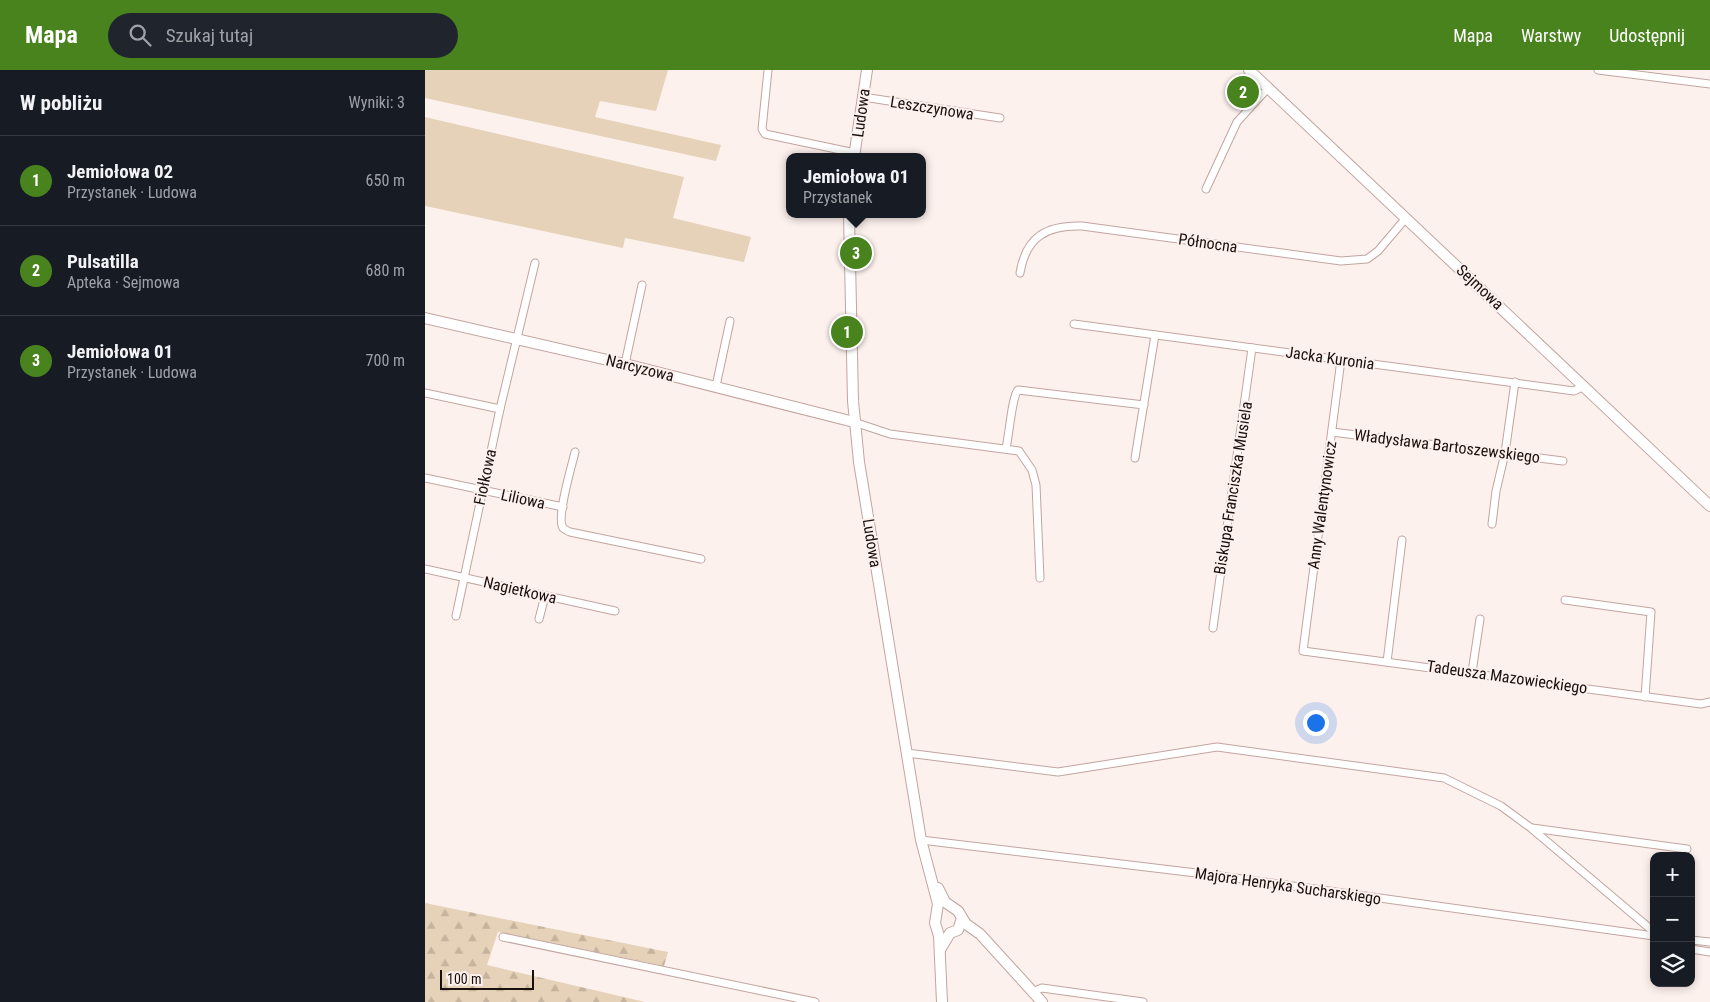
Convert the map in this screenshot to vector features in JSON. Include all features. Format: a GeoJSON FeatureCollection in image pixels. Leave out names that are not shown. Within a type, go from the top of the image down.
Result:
{"type":"FeatureCollection","features":[{"type":"Feature","properties":{"kind":"main road","name":"Ludowa"},"geometry":{"type":"LineString","coordinates":[[855,153],[867,70]]}},
{"type":"Feature","properties":{"kind":"main road","name":"Sejmowa"},"geometry":{"type":"LineString","coordinates":[[1249,70],[1710,506]]}},
{"type":"Feature","properties":{"kind":"main road","name":"Ludowa"},"geometry":{"type":"LineString","coordinates":[[849,218],[854,422],[921,840],[938,911],[935,916],[942,1002]]}},
{"type":"Feature","properties":{"kind":"main road","name":"Narcyzowa"},"geometry":{"type":"LineString","coordinates":[[425,318],[716,386],[854,422]]}},
{"type":"Feature","properties":{"kind":"main road","name":"Ludowa"},"geometry":{"type":"LineString","coordinates":[[928,869],[945,902],[958,911],[962,918],[1042,1002]]}},
{"type":"Feature","properties":{"kind":"main road"},"geometry":{"type":"LineString","coordinates":[[938,911],[944,907],[952,906]]}},
{"type":"Feature","properties":{"kind":"main road"},"geometry":{"type":"LineString","coordinates":[[939,954],[943,942],[954,932],[962,918]]}},
{"type":"Feature","properties":{"kind":"main road"},"geometry":{"type":"LineString","coordinates":[[937,928],[954,932],[968,931],[985,941]]}},
{"type":"Feature","properties":{"kind":"street"},"geometry":{"type":"LineString","coordinates":[[768,70],[762,129],[765,134],[846,153]]}},
{"type":"Feature","properties":{"kind":"street"},"geometry":{"type":"LineString","coordinates":[[1598,70],[1710,84]]}},
{"type":"Feature","properties":{"kind":"street"},"geometry":{"type":"LineString","coordinates":[[1206,189],[1237,122],[1268,88]]}},
{"type":"Feature","properties":{"kind":"street","name":"Leszczynowa"},"geometry":{"type":"LineString","coordinates":[[863,97],[1000,118]]}},
{"type":"Feature","properties":{"kind":"street","name":"Północna"},"geometry":{"type":"LineString","coordinates":[[1020,273],[1023,256],[1032,242],[1050,229],[1062,227],[1082,226],[1341,261],[1367,259],[1378,251],[1406,218]]}},
{"type":"Feature","properties":{"kind":"street","name":"Fiołkowa"},"geometry":{"type":"LineString","coordinates":[[456,616],[500,409],[535,263]]}},
{"type":"Feature","properties":{"kind":"street"},"geometry":{"type":"LineString","coordinates":[[625,364],[642,285]]}},
{"type":"Feature","properties":{"kind":"street"},"geometry":{"type":"LineString","coordinates":[[716,386],[730,321]]}},
{"type":"Feature","properties":{"kind":"street","name":"Jacka Kuronia"},"geometry":{"type":"LineString","coordinates":[[1074,324],[1574,391],[1584,386]]}},
{"type":"Feature","properties":{"kind":"street"},"geometry":{"type":"LineString","coordinates":[[1135,458],[1155,335]]}},
{"type":"Feature","properties":{"kind":"street","name":"Biskupa Franciszka Musiela"},"geometry":{"type":"LineString","coordinates":[[1213,628],[1253,348]]}},
{"type":"Feature","properties":{"kind":"street","name":"Anny Walentynowicz"},"geometry":{"type":"LineString","coordinates":[[1303,650],[1341,360]]}},
{"type":"Feature","properties":{"kind":"street"},"geometry":{"type":"LineString","coordinates":[[1492,524],[1515,382]]}},
{"type":"Feature","properties":{"kind":"street"},"geometry":{"type":"LineString","coordinates":[[1006,448],[1011,426],[1013,400],[1018,390],[1143,405]]}},
{"type":"Feature","properties":{"kind":"street"},"geometry":{"type":"LineString","coordinates":[[425,392],[500,409]]}},
{"type":"Feature","properties":{"kind":"street"},"geometry":{"type":"LineString","coordinates":[[854,422],[890,434],[1019,451],[1035,476],[1040,578]]}},
{"type":"Feature","properties":{"kind":"street","name":"Władysława Bartoszewskiego"},"geometry":{"type":"LineString","coordinates":[[1332,432],[1563,461]]}},
{"type":"Feature","properties":{"kind":"street"},"geometry":{"type":"LineString","coordinates":[[575,452],[563,507],[561,521],[563,528],[570,532],[701,558]]}},
{"type":"Feature","properties":{"kind":"street","name":"Liliowa"},"geometry":{"type":"LineString","coordinates":[[425,478],[563,507]]}},
{"type":"Feature","properties":{"kind":"street"},"geometry":{"type":"LineString","coordinates":[[1387,662],[1402,540]]}},
{"type":"Feature","properties":{"kind":"street","name":"Nagietkowa"},"geometry":{"type":"LineString","coordinates":[[425,568],[615,611]]}},
{"type":"Feature","properties":{"kind":"street"},"geometry":{"type":"LineString","coordinates":[[539,619],[545,596]]}},
{"type":"Feature","properties":{"kind":"street"},"geometry":{"type":"LineString","coordinates":[[1565,600],[1651,612],[1645,697]]}},
{"type":"Feature","properties":{"kind":"street"},"geometry":{"type":"LineString","coordinates":[[1472,672],[1480,619]]}},
{"type":"Feature","properties":{"kind":"street","name":"Tadeusza Mazowieckiego"},"geometry":{"type":"LineString","coordinates":[[1303,650],[1645,697],[1701,704],[1710,702]]}},
{"type":"Feature","properties":{"kind":"street"},"geometry":{"type":"LineString","coordinates":[[907,753],[1054,771],[1212,748],[1241,750],[1443,778],[1493,801],[1531,828],[1650,929]]}},
{"type":"Feature","properties":{"kind":"street"},"geometry":{"type":"LineString","coordinates":[[1531,828],[1687,849]]}},
{"type":"Feature","properties":{"kind":"street","name":"Majora Henryka Sucharskiego"},"geometry":{"type":"LineString","coordinates":[[921,840],[1223,877],[1650,935]]}},
{"type":"Feature","properties":{"kind":"street"},"geometry":{"type":"LineString","coordinates":[[503,937],[815,1002]]}},
{"type":"Feature","properties":{"kind":"street"},"geometry":{"type":"LineString","coordinates":[[1695,940],[1710,942]]}},
{"type":"Feature","properties":{"kind":"street"},"geometry":{"type":"LineString","coordinates":[[1695,950],[1710,952]]}},
{"type":"Feature","properties":{"kind":"street"},"geometry":{"type":"LineString","coordinates":[[1032,992],[1042,988],[1143,1002]]}},
{"type":"Feature","properties":{"kind":"green space"},"geometry":{"type":"Polygon","coordinates":[[[425,70],[668,70],[656,111],[600,101],[595,117],[721,145],[716,161],[425,98],[425,70]]]}},
{"type":"Feature","properties":{"kind":"green space"},"geometry":{"type":"Polygon","coordinates":[[[425,117],[684,177],[673,218],[751,237],[744,262],[625,238],[623,248],[425,206],[425,117]]]}},
{"type":"Feature","properties":{"kind":"green space"},"geometry":{"type":"Polygon","coordinates":[[[425,903],[668,952],[664,966],[498,932],[487,965],[645,1002],[425,1002],[425,903]]]}},
{"type":"Feature","properties":{"kind":"place","name":"Pulsatilla"},"geometry":{"type":"Point","coordinates":[1243,92]}},
{"type":"Feature","properties":{"kind":"place","name":"Jemiołowa 01"},"geometry":{"type":"Point","coordinates":[856,253]}},
{"type":"Feature","properties":{"kind":"place","name":"Jemiołowa 02"},"geometry":{"type":"Point","coordinates":[847,332]}}]}
